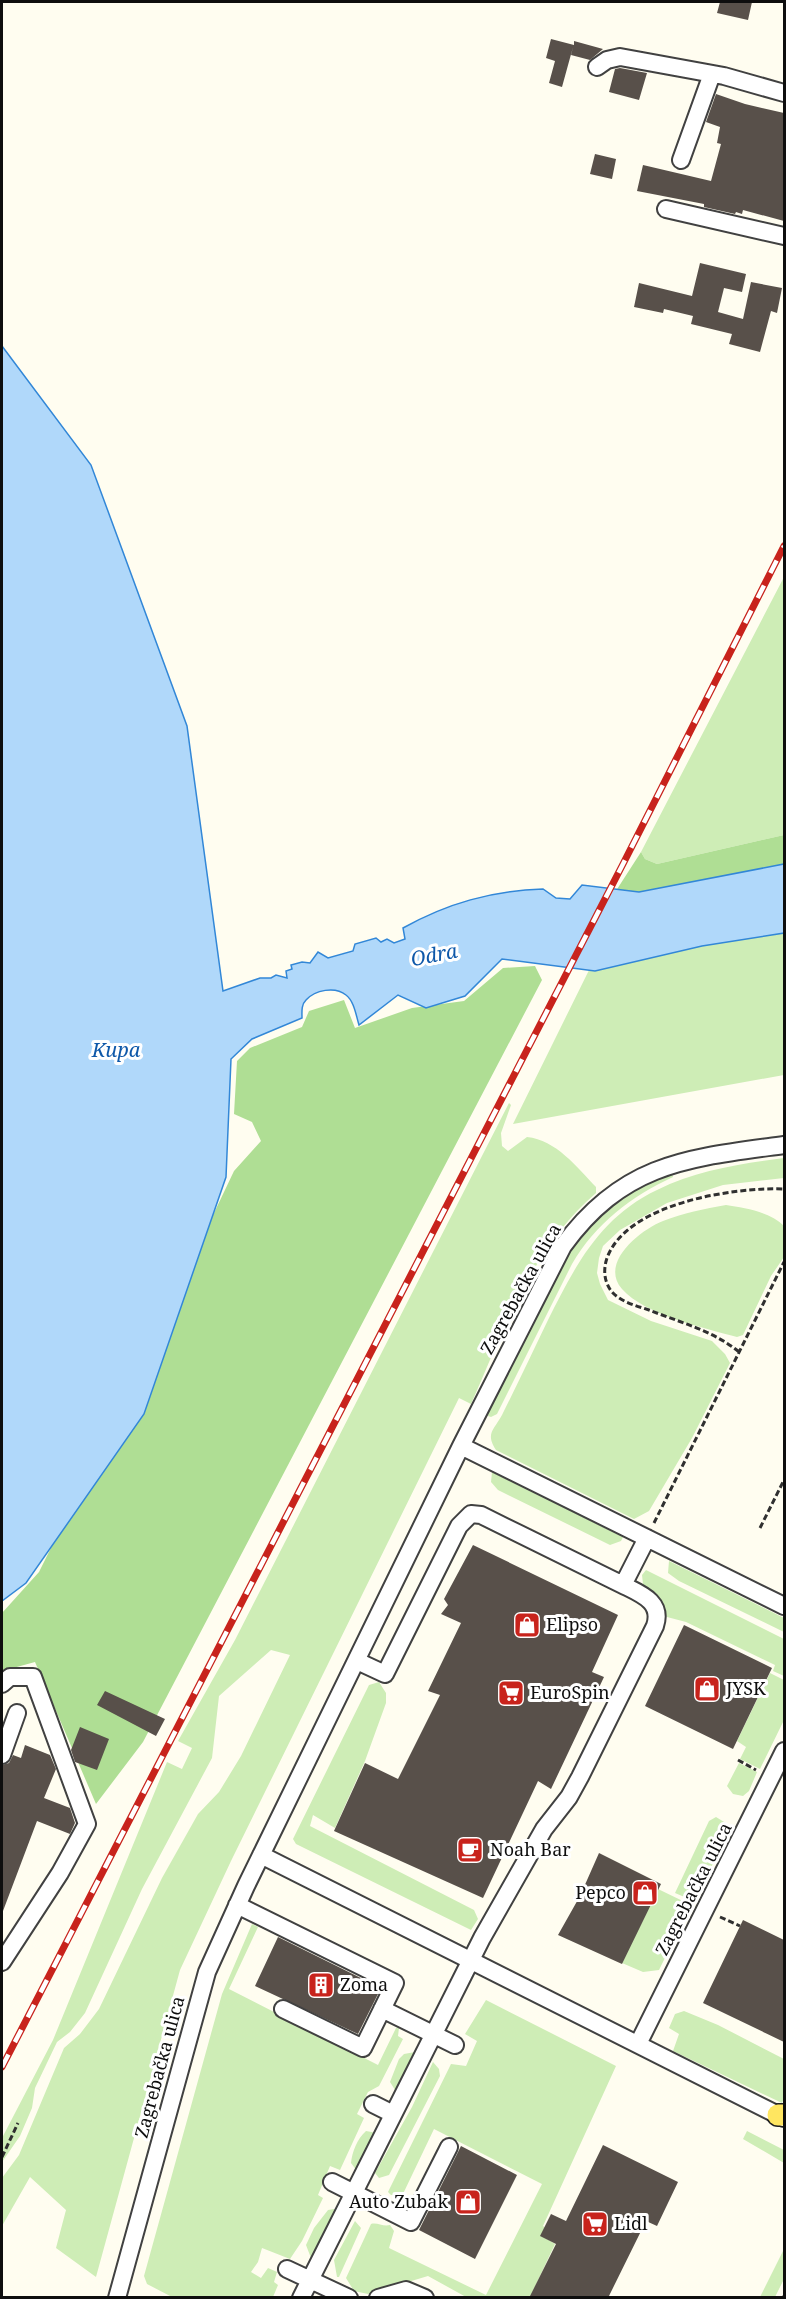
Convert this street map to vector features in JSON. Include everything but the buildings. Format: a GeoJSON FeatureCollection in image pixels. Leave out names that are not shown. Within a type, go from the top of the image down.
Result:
{"type":"FeatureCollection","features":[{"type":"Feature","properties":{"kind":"street"},"geometry":{"type":"LineString","coordinates":[[597,67],[607,60],[620,57],[712,74],[784,93]]}},
{"type":"Feature","properties":{"kind":"street"},"geometry":{"type":"LineString","coordinates":[[681,160],[712,74]]}},
{"type":"Feature","properties":{"kind":"street"},"geometry":{"type":"LineString","coordinates":[[666,209],[784,236]]}},
{"type":"Feature","properties":{"kind":"street","name":"Zagrebačka ulica"},"geometry":{"type":"LineString","coordinates":[[117,2298],[204,1980],[261,1855],[461,1446],[563,1246],[579,1224],[623,1186],[669,1164],[702,1156],[784,1145]]}},
{"type":"Feature","properties":{"kind":"street"},"geometry":{"type":"LineString","coordinates":[[461,1446],[784,1606]]}},
{"type":"Feature","properties":{"kind":"street"},"geometry":{"type":"LineString","coordinates":[[301,2298],[470,1960],[544,1829],[569,1797],[580,1777],[655,1626],[657,1612],[652,1602],[623,1585],[480,1515],[471,1514],[459,1526],[385,1674],[357,1661]]}},
{"type":"Feature","properties":{"kind":"street"},"geometry":{"type":"LineString","coordinates":[[623,1585],[647,1538]]}},
{"type":"Feature","properties":{"kind":"street"},"geometry":{"type":"LineString","coordinates":[[2,1684],[10,1677],[33,1677],[87,1824],[60,1873],[2,1962]]}},
{"type":"Feature","properties":{"kind":"street"},"geometry":{"type":"LineString","coordinates":[[2,1755],[17,1713]]}},
{"type":"Feature","properties":{"kind":"street","name":"Zagrebačka ulica"},"geometry":{"type":"LineString","coordinates":[[638,2044],[784,1751]]}},
{"type":"Feature","properties":{"kind":"street"},"geometry":{"type":"LineString","coordinates":[[261,1855],[782,2116]]}},
{"type":"Feature","properties":{"kind":"street"},"geometry":{"type":"LineString","coordinates":[[237,1905],[395,1983],[363,2048],[283,2009]]}},
{"type":"Feature","properties":{"kind":"street"},"geometry":{"type":"LineString","coordinates":[[382,2009],[455,2045]]}},
{"type":"Feature","properties":{"kind":"street"},"geometry":{"type":"LineString","coordinates":[[373,2104],[393,2114]]}},
{"type":"Feature","properties":{"kind":"street"},"geometry":{"type":"LineString","coordinates":[[332,2182],[411,2222],[449,2147]]}},
{"type":"Feature","properties":{"kind":"street"},"geometry":{"type":"LineString","coordinates":[[287,2269],[349,2298]]}},
{"type":"Feature","properties":{"kind":"street"},"geometry":{"type":"LineString","coordinates":[[378,2298],[406,2290],[425,2298]]}},
{"type":"Feature","properties":{"kind":"path"},"geometry":{"type":"LineString","coordinates":[[739,1352],[716,1336],[628,1302],[613,1293],[605,1281],[604,1269],[612,1246],[622,1234],[667,1207],[701,1197],[738,1190],[784,1190]]}},
{"type":"Feature","properties":{"kind":"path"},"geometry":{"type":"LineString","coordinates":[[647,1538],[784,1262]]}},
{"type":"Feature","properties":{"kind":"path"},"geometry":{"type":"LineString","coordinates":[[760,1528],[784,1480]]}},
{"type":"Feature","properties":{"kind":"path"},"geometry":{"type":"LineString","coordinates":[[738,1760],[763,1774]]}},
{"type":"Feature","properties":{"kind":"path"},"geometry":{"type":"LineString","coordinates":[[718,1916],[740,1926]]}},
{"type":"Feature","properties":{"kind":"path"},"geometry":{"type":"LineString","coordinates":[[2,2157],[18,2123]]}},
{"type":"Feature","properties":{"kind":"green space"},"geometry":{"type":"Polygon","coordinates":[[[784,577],[784,835],[657,864],[645,859],[641,852],[784,577]]]}},
{"type":"Feature","properties":{"kind":"green space"},"geometry":{"type":"Polygon","coordinates":[[[784,835],[784,866],[649,896],[612,897],[641,852],[645,859],[657,864],[784,835]]]}},
{"type":"Feature","properties":{"kind":"green space"},"geometry":{"type":"Polygon","coordinates":[[[784,925],[784,1075],[513,1124],[594,960],[784,925]]]}},
{"type":"Feature","properties":{"kind":"green space"},"geometry":{"type":"Polygon","coordinates":[[[535,966],[542,980],[143,1742],[96,1804],[35,1662],[2,1671],[2,1613],[39,1572],[135,1379],[234,1171],[261,1141],[252,1122],[234,1114],[237,1061],[250,1048],[302,1027],[309,1011],[344,1000],[355,1028],[412,1008],[464,1001],[503,968],[535,966]]]}},
{"type":"Feature","properties":{"kind":"green space"},"geometry":{"type":"Polygon","coordinates":[[[509,1103],[511,1105],[501,1133],[502,1146],[508,1151],[527,1137],[547,1143],[573,1163],[596,1187],[596,1193],[554,1239],[537,1264],[508,1319],[471,1404],[459,1398],[231,1861],[180,1970],[96,2277],[56,2248],[66,2210],[30,2177],[2,2226],[2,2178],[19,2155],[64,2048],[80,2034],[99,2009],[162,1878],[198,1814],[219,1792],[241,1756],[290,1655],[271,1650],[219,1696],[212,1758],[142,1889],[85,2013],[70,2032],[57,2042],[35,2088],[32,2108],[20,2136],[2,2162],[2,2138],[53,2040],[167,1762],[182,1769],[192,1748],[178,1741],[235,1640],[509,1103]]]}},
{"type":"Feature","properties":{"kind":"green space"},"geometry":{"type":"Polygon","coordinates":[[[784,1158],[784,1178],[723,1185],[667,1203],[620,1230],[603,1246],[597,1273],[608,1300],[651,1321],[712,1341],[725,1354],[730,1363],[692,1438],[649,1511],[634,1519],[496,1450],[491,1439],[492,1432],[568,1281],[591,1245],[605,1229],[637,1201],[672,1183],[719,1169],[784,1158]]]}},
{"type":"Feature","properties":{"kind":"green space"},"geometry":{"type":"Polygon","coordinates":[[[672,1173],[673,1177],[643,1193],[616,1212],[582,1249],[572,1264],[497,1414],[488,1416],[487,1412],[562,1266],[587,1229],[616,1202],[638,1188],[672,1173]]]}},
{"type":"Feature","properties":{"kind":"green space"},"geometry":{"type":"Polygon","coordinates":[[[726,1205],[765,1214],[784,1226],[784,1257],[771,1276],[743,1335],[737,1337],[692,1325],[660,1313],[632,1298],[622,1289],[616,1279],[615,1269],[619,1258],[634,1240],[663,1221],[686,1213],[726,1205]]]}},
{"type":"Feature","properties":{"kind":"green space"},"geometry":{"type":"Polygon","coordinates":[[[492,1472],[623,1537],[621,1541],[610,1545],[498,1490],[491,1482],[492,1472]]]}},
{"type":"Feature","properties":{"kind":"green space"},"geometry":{"type":"Polygon","coordinates":[[[669,1561],[784,1618],[784,1632],[679,1581],[668,1573],[669,1561]]]}},
{"type":"Feature","properties":{"kind":"green space"},"geometry":{"type":"Polygon","coordinates":[[[646,1570],[784,1639],[784,1676],[773,1671],[775,1665],[686,1622],[667,1617],[659,1598],[643,1584],[642,1575],[646,1570]]]}},
{"type":"Feature","properties":{"kind":"green space"},"geometry":{"type":"Polygon","coordinates":[[[770,1673],[784,1680],[784,1720],[760,1769],[740,1759],[746,1747],[737,1741],[770,1673]]]}},
{"type":"Feature","properties":{"kind":"green space"},"geometry":{"type":"Polygon","coordinates":[[[379,1682],[386,1693],[386,1703],[365,1761],[335,1828],[313,1815],[310,1826],[474,1910],[478,1919],[471,1930],[296,1844],[293,1839],[369,1685],[379,1682]]]}},
{"type":"Feature","properties":{"kind":"green space"},"geometry":{"type":"Polygon","coordinates":[[[739,1763],[757,1772],[749,1791],[743,1796],[733,1794],[727,1786],[739,1763]]]}},
{"type":"Feature","properties":{"kind":"green space"},"geometry":{"type":"Polygon","coordinates":[[[716,1817],[729,1825],[730,1830],[694,1901],[675,1893],[709,1821],[716,1817]]]}},
{"type":"Feature","properties":{"kind":"green space"},"geometry":{"type":"Polygon","coordinates":[[[658,1889],[691,1905],[659,1970],[643,1972],[622,1963],[658,1889]]]}},
{"type":"Feature","properties":{"kind":"green space"},"geometry":{"type":"Polygon","coordinates":[[[252,1924],[258,1927],[229,1989],[378,2065],[396,2028],[399,2028],[398,2036],[403,2039],[379,2086],[368,2092],[357,2114],[364,2118],[340,2170],[330,2166],[318,2195],[323,2198],[302,2241],[290,2259],[262,2248],[258,2262],[251,2272],[261,2278],[268,2268],[277,2272],[274,2282],[278,2285],[273,2297],[172,2297],[147,2284],[144,2276],[222,1994],[252,1924]]]}},
{"type":"Feature","properties":{"kind":"green space"},"geometry":{"type":"Polygon","coordinates":[[[486,2000],[616,2066],[543,2226],[547,2229],[544,2237],[555,2244],[530,2297],[466,2297],[428,2276],[368,2294],[354,2291],[346,2278],[371,2224],[376,2224],[390,2225],[394,2231],[389,2248],[486,2295],[542,2184],[434,2129],[402,2196],[391,2195],[388,2192],[451,2064],[466,2066],[477,2041],[465,2034],[486,2000]]]}},
{"type":"Feature","properties":{"kind":"green space"},"geometry":{"type":"Polygon","coordinates":[[[684,2011],[718,2025],[784,2059],[782,2103],[673,2051],[679,2034],[669,2028],[675,2014],[684,2011]]]}},
{"type":"Feature","properties":{"kind":"green space"},"geometry":{"type":"Polygon","coordinates":[[[415,2052],[397,2093],[390,2082],[399,2059],[404,2054],[415,2052]]]}},
{"type":"Feature","properties":{"kind":"green space"},"geometry":{"type":"Polygon","coordinates":[[[433,2062],[439,2069],[440,2076],[389,2175],[379,2178],[375,2173],[412,2107],[433,2062]]]}},
{"type":"Feature","properties":{"kind":"green space"},"geometry":{"type":"Polygon","coordinates":[[[366,2131],[377,2133],[357,2171],[351,2163],[352,2154],[366,2131]]]}},
{"type":"Feature","properties":{"kind":"green space"},"geometry":{"type":"Polygon","coordinates":[[[747,2131],[784,2150],[784,2163],[743,2139],[747,2131]]]}},
{"type":"Feature","properties":{"kind":"green space"},"geometry":{"type":"Polygon","coordinates":[[[328,2210],[336,2210],[314,2258],[311,2258],[306,2245],[314,2228],[328,2210]]]}},
{"type":"Feature","properties":{"kind":"green space"},"geometry":{"type":"Polygon","coordinates":[[[355,2221],[361,2228],[337,2277],[334,2260],[355,2221]]]}},
{"type":"Feature","properties":{"kind":"green space"},"geometry":{"type":"Polygon","coordinates":[[[784,2249],[784,2279],[775,2297],[760,2297],[784,2249]]]}},
{"type":"Feature","properties":{"kind":"water","name":"Kupa"},"geometry":{"type":"Polygon","coordinates":[[[2,346],[91,465],[187,726],[223,991],[260,978],[271,978],[276,975],[287,978],[286,971],[292,969],[291,965],[302,962],[310,963],[318,952],[328,958],[353,951],[355,944],[376,938],[381,942],[387,939],[394,943],[405,939],[403,928],[453,905],[524,890],[543,889],[556,898],[570,899],[582,885],[639,892],[784,864],[784,933],[702,946],[595,971],[502,959],[465,996],[426,1008],[398,995],[359,1025],[349,998],[341,992],[325,990],[314,994],[304,1002],[302,1018],[252,1039],[231,1059],[226,1177],[144,1414],[26,1583],[2,1601],[2,346]]]}},
{"type":"Feature","properties":{"kind":"railway"},"geometry":{"type":"LineString","coordinates":[[2,2067],[623,864],[784,546]]}},
{"type":"Feature","properties":{"kind":"place","name":"Elipso"},"geometry":{"type":"Point","coordinates":[527,1625]}},
{"type":"Feature","properties":{"kind":"place","name":"JYSK"},"geometry":{"type":"Point","coordinates":[707,1689]}},
{"type":"Feature","properties":{"kind":"place","name":"EuroSpin"},"geometry":{"type":"Point","coordinates":[511,1693]}},
{"type":"Feature","properties":{"kind":"place","name":"Noah Bar"},"geometry":{"type":"Point","coordinates":[470,1850]}},
{"type":"Feature","properties":{"kind":"place","name":"Pepco"},"geometry":{"type":"Point","coordinates":[645,1893]}},
{"type":"Feature","properties":{"kind":"place","name":"Zoma"},"geometry":{"type":"Point","coordinates":[321,1985]}},
{"type":"Feature","properties":{"kind":"place","name":"Auto Zubak"},"geometry":{"type":"Point","coordinates":[468,2202]}},
{"type":"Feature","properties":{"kind":"place","name":"Lidl"},"geometry":{"type":"Point","coordinates":[595,2224]}},
{"type":"Feature","properties":{"kind":"water label","name":"Odra"},"geometry":{"type":"Point","coordinates":[434,955]}}]}
